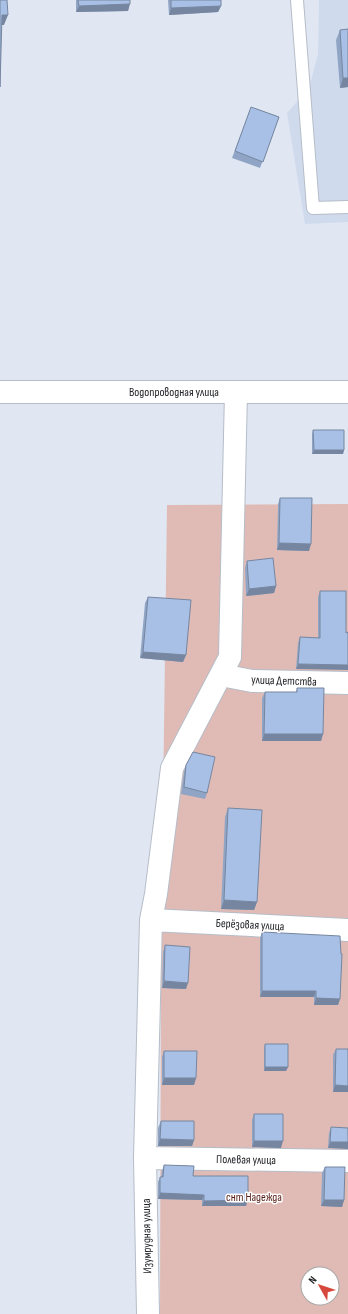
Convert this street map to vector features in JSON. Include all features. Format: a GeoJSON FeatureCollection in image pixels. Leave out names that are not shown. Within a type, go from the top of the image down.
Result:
{"type":"FeatureCollection","features":[{"type":"Feature","properties":{"kind":"street","name":"Водопроводная улица"},"geometry":{"type":"LineString","coordinates":[[0,392],[348,392]]}},
{"type":"Feature","properties":{"kind":"street","name":"Изумрудная улица"},"geometry":{"type":"LineString","coordinates":[[148,1314],[145,1158],[151,920],[157,886],[172,768],[230,657],[236,392]]}},
{"type":"Feature","properties":{"kind":"street","name":"улица Детства"},"geometry":{"type":"LineString","coordinates":[[221,675],[252,680],[348,683]]}},
{"type":"Feature","properties":{"kind":"street","name":"Берёзовая улица"},"geometry":{"type":"LineString","coordinates":[[151,920],[348,930]]}},
{"type":"Feature","properties":{"kind":"street","name":"Полевая улица"},"geometry":{"type":"LineString","coordinates":[[145,1158],[348,1161]]}},
{"type":"Feature","properties":{"kind":"lane"},"geometry":{"type":"LineString","coordinates":[[297,0],[313,208],[348,207]]}},
{"type":"Feature","properties":{"kind":"shaded area"},"geometry":{"type":"Polygon","coordinates":[[[319,0],[348,0],[348,222],[305,224],[287,113],[309,88],[318,54],[319,0]]]}},
{"type":"Feature","properties":{"kind":"green space","name":"снт Надежда"},"geometry":{"type":"Polygon","coordinates":[[[348,504],[348,1314],[160,1314],[161,952],[167,505],[348,504]]]}},
{"type":"Feature","properties":{"kind":"building"},"geometry":{"type":"Polygon","coordinates":[[[0,0],[7,0],[8,15],[2,15],[0,87],[0,0]]]}},
{"type":"Feature","properties":{"kind":"building"},"geometry":{"type":"Polygon","coordinates":[[[78,0],[130,0],[130,4],[79,6],[78,0]]]}},
{"type":"Feature","properties":{"kind":"building"},"geometry":{"type":"Polygon","coordinates":[[[171,0],[221,0],[221,6],[171,8],[171,0]]]}},
{"type":"Feature","properties":{"kind":"building"},"geometry":{"type":"Polygon","coordinates":[[[348,29],[348,78],[343,78],[340,30],[348,29]]]}},
{"type":"Feature","properties":{"kind":"building"},"geometry":{"type":"Polygon","coordinates":[[[251,107],[279,117],[263,162],[235,151],[251,107]]]}},
{"type":"Feature","properties":{"kind":"building"},"geometry":{"type":"Polygon","coordinates":[[[313,430],[344,430],[344,450],[314,450],[313,430]]]}},
{"type":"Feature","properties":{"kind":"building"},"geometry":{"type":"Polygon","coordinates":[[[280,498],[312,498],[311,544],[279,543],[280,498]]]}},
{"type":"Feature","properties":{"kind":"building"},"geometry":{"type":"Polygon","coordinates":[[[273,558],[276,586],[249,589],[247,561],[273,558]]]}},
{"type":"Feature","properties":{"kind":"building"},"geometry":{"type":"Polygon","coordinates":[[[320,591],[346,591],[348,665],[298,664],[300,637],[320,638],[320,591]]]}},
{"type":"Feature","properties":{"kind":"building"},"geometry":{"type":"Polygon","coordinates":[[[148,597],[191,600],[186,655],[143,652],[148,597]]]}},
{"type":"Feature","properties":{"kind":"building"},"geometry":{"type":"Polygon","coordinates":[[[297,688],[324,688],[323,734],[264,734],[265,692],[297,692],[297,688]]]}},
{"type":"Feature","properties":{"kind":"building"},"geometry":{"type":"Polygon","coordinates":[[[193,752],[215,757],[207,793],[184,787],[186,765],[193,752]]]}},
{"type":"Feature","properties":{"kind":"building"},"geometry":{"type":"Polygon","coordinates":[[[228,808],[262,810],[257,902],[224,900],[228,808]]]}},
{"type":"Feature","properties":{"kind":"building"},"geometry":{"type":"Polygon","coordinates":[[[262,932],[340,936],[342,954],[340,999],[316,998],[316,991],[262,991],[262,932]]]}},
{"type":"Feature","properties":{"kind":"building"},"geometry":{"type":"Polygon","coordinates":[[[165,945],[190,947],[188,983],[164,981],[165,945]]]}},
{"type":"Feature","properties":{"kind":"building"},"geometry":{"type":"Polygon","coordinates":[[[265,1044],[288,1044],[288,1067],[265,1067],[265,1044]]]}},
{"type":"Feature","properties":{"kind":"building"},"geometry":{"type":"Polygon","coordinates":[[[336,1049],[348,1049],[348,1086],[335,1085],[336,1049]]]}},
{"type":"Feature","properties":{"kind":"building"},"geometry":{"type":"Polygon","coordinates":[[[164,1051],[197,1051],[196,1078],[164,1078],[164,1051]]]}},
{"type":"Feature","properties":{"kind":"building"},"geometry":{"type":"Polygon","coordinates":[[[254,1114],[283,1114],[283,1141],[254,1141],[254,1114]]]}},
{"type":"Feature","properties":{"kind":"building"},"geometry":{"type":"Polygon","coordinates":[[[161,1121],[194,1121],[194,1140],[160,1139],[161,1121]]]}},
{"type":"Feature","properties":{"kind":"building"},"geometry":{"type":"Polygon","coordinates":[[[331,1127],[348,1128],[348,1142],[330,1142],[331,1127]]]}},
{"type":"Feature","properties":{"kind":"building"},"geometry":{"type":"Polygon","coordinates":[[[164,1165],[194,1166],[193,1176],[248,1176],[248,1200],[204,1201],[204,1195],[160,1193],[160,1177],[163,1177],[164,1165]]]}},
{"type":"Feature","properties":{"kind":"building"},"geometry":{"type":"Polygon","coordinates":[[[325,1167],[345,1167],[344,1200],[324,1200],[325,1167]]]}}]}
